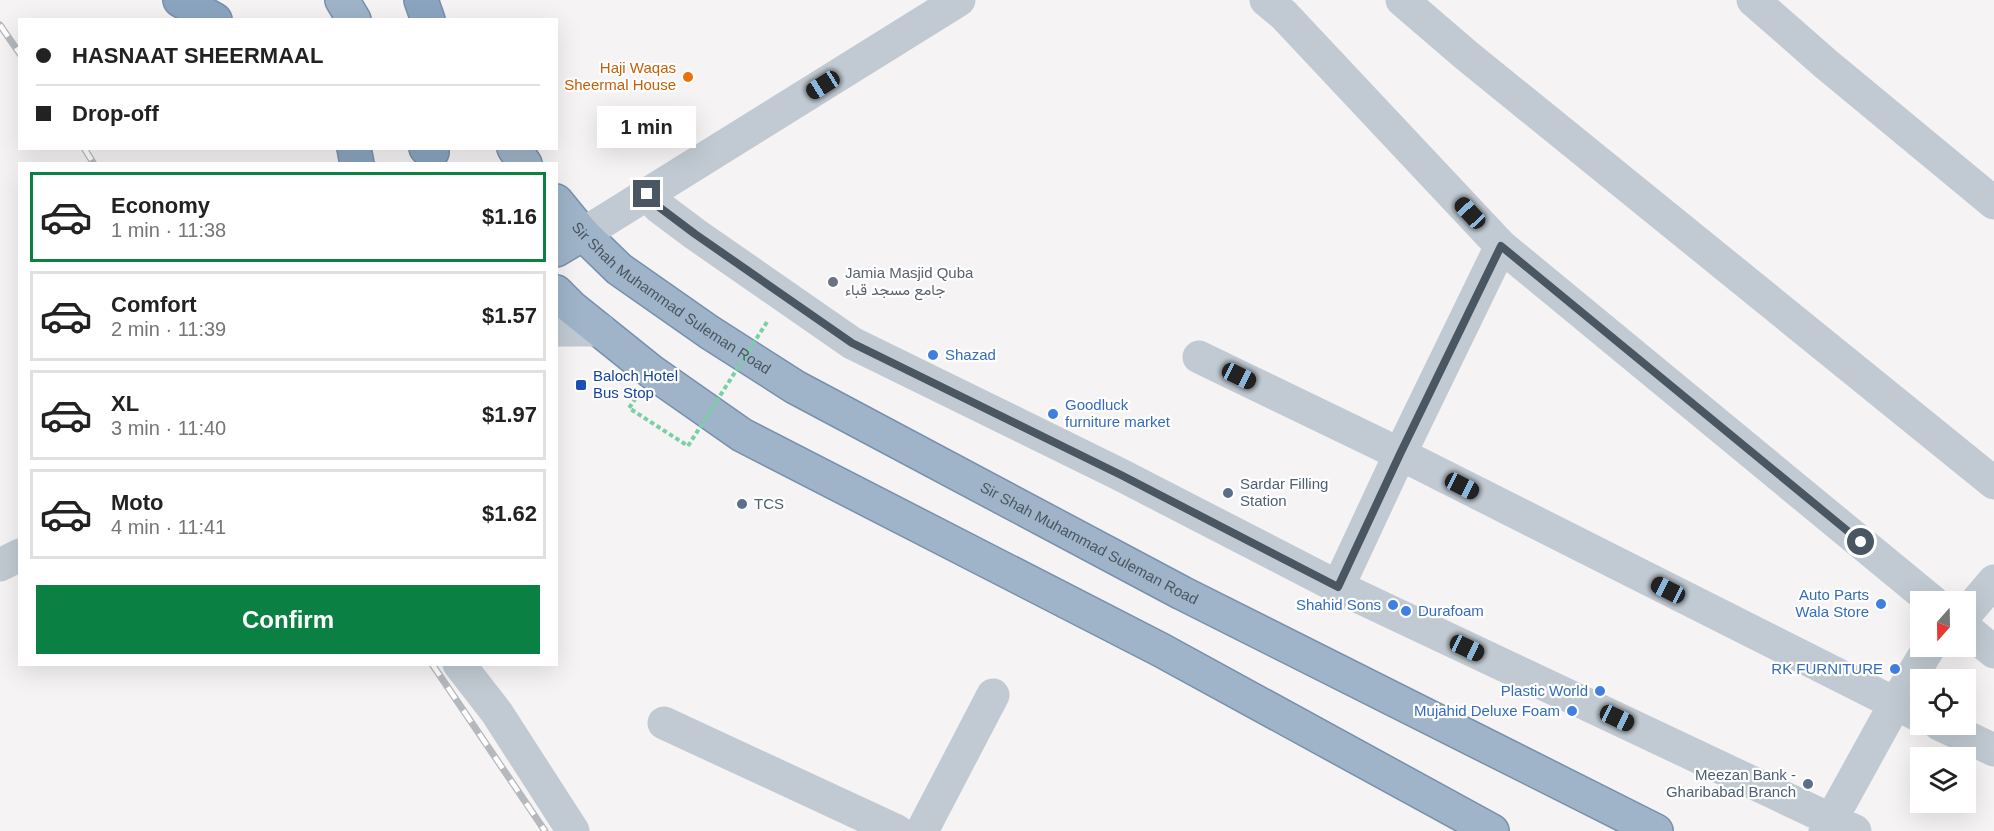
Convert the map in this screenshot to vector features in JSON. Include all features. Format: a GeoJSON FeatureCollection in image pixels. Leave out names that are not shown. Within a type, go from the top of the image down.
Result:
{"type":"FeatureCollection","features":[{"type":"Feature","properties":{"kind":"highway"},"geometry":{"type":"LineString","coordinates":[[180,0],[212,18]]}},
{"type":"Feature","properties":{"kind":"highway"},"geometry":{"type":"LineString","coordinates":[[342,0],[353,18]]}},
{"type":"Feature","properties":{"kind":"highway"},"geometry":{"type":"LineString","coordinates":[[411,0],[424,18]]}},
{"type":"Feature","properties":{"kind":"highway"},"geometry":{"type":"LineString","coordinates":[[421,0],[426,18]]}},
{"type":"Feature","properties":{"kind":"highway","name":"Sir Shah Muhammad Suleman Road"},"geometry":{"type":"LineString","coordinates":[[558,207],[570,242],[619,269],[709,332],[795,387],[1182,592],[1656,831]]}},
{"type":"Feature","properties":{"kind":"highway"},"geometry":{"type":"LineString","coordinates":[[558,294],[669,384],[742,435],[1161,650],[1492,831]]}},
{"type":"Feature","properties":{"kind":"street"},"geometry":{"type":"LineString","coordinates":[[570,242],[959,0]]}},
{"type":"Feature","properties":{"kind":"street"},"geometry":{"type":"LineString","coordinates":[[1266,0],[1284,15],[1501,246],[1920,591]]}},
{"type":"Feature","properties":{"kind":"street"},"geometry":{"type":"LineString","coordinates":[[1402,0],[1466,55],[1994,483]]}},
{"type":"Feature","properties":{"kind":"street"},"geometry":{"type":"LineString","coordinates":[[1753,0],[1826,64],[1994,203]]}},
{"type":"Feature","properties":{"kind":"street"},"geometry":{"type":"LineString","coordinates":[[647,194],[659,207],[695,234],[852,343],[1121,475],[1338,587],[1837,827],[1908,710],[1926,657]]}},
{"type":"Feature","properties":{"kind":"street"},"geometry":{"type":"LineString","coordinates":[[1338,587],[1501,246]]}},
{"type":"Feature","properties":{"kind":"street"},"geometry":{"type":"LineString","coordinates":[[558,330],[600,330]]}},
{"type":"Feature","properties":{"kind":"street"},"geometry":{"type":"LineString","coordinates":[[1199,357],[1400,454],[1908,710]]}},
{"type":"Feature","properties":{"kind":"street"},"geometry":{"type":"LineString","coordinates":[[1976,602],[1994,581]]}},
{"type":"Feature","properties":{"kind":"street"},"geometry":{"type":"LineString","coordinates":[[1976,637],[1994,652]]}},
{"type":"Feature","properties":{"kind":"street"},"geometry":{"type":"LineString","coordinates":[[461,666],[497,713],[573,831]]}},
{"type":"Feature","properties":{"kind":"street"},"geometry":{"type":"LineString","coordinates":[[922,831],[993,695]]}},
{"type":"Feature","properties":{"kind":"street"},"geometry":{"type":"LineString","coordinates":[[664,723],[897,831]]}},
{"type":"Feature","properties":{"kind":"street"},"geometry":{"type":"LineString","coordinates":[[1962,735],[1994,750]]}},
{"type":"Feature","properties":{"kind":"path"},"geometry":{"type":"LineString","coordinates":[[629,408],[688,446],[767,322]]}},
{"type":"Feature","properties":{"kind":"railway"},"geometry":{"type":"LineString","coordinates":[[0,25],[18,51]]}},
{"type":"Feature","properties":{"kind":"railway"},"geometry":{"type":"LineString","coordinates":[[85,150],[93,162]]}},
{"type":"Feature","properties":{"kind":"railway"},"geometry":{"type":"LineString","coordinates":[[433,666],[545,831]]}},
{"type":"Feature","properties":{"kind":"place","name":"Haji Waqas Sheermal House"},"geometry":{"type":"Point","coordinates":[688,77]}},
{"type":"Feature","properties":{"kind":"place","name":"Jamia Masjid Quba جامع مسجد قباء"},"geometry":{"type":"Point","coordinates":[833,282]}},
{"type":"Feature","properties":{"kind":"place","name":"Shazad"},"geometry":{"type":"Point","coordinates":[933,355]}},
{"type":"Feature","properties":{"kind":"place","name":"Baloch Hotel Bus Stop"},"geometry":{"type":"Point","coordinates":[581,385]}},
{"type":"Feature","properties":{"kind":"place","name":"Goodluck furniture market"},"geometry":{"type":"Point","coordinates":[1053,414]}},
{"type":"Feature","properties":{"kind":"place","name":"Sardar Filling Station"},"geometry":{"type":"Point","coordinates":[1228,493]}},
{"type":"Feature","properties":{"kind":"place","name":"TCS"},"geometry":{"type":"Point","coordinates":[742,504]}},
{"type":"Feature","properties":{"kind":"place","name":"Auto Parts Wala Store"},"geometry":{"type":"Point","coordinates":[1881,604]}},
{"type":"Feature","properties":{"kind":"place","name":"Shahid Sons"},"geometry":{"type":"Point","coordinates":[1393,605]}},
{"type":"Feature","properties":{"kind":"place","name":"Durafoam"},"geometry":{"type":"Point","coordinates":[1406,611]}},
{"type":"Feature","properties":{"kind":"place","name":"RK FURNITURE"},"geometry":{"type":"Point","coordinates":[1895,669]}},
{"type":"Feature","properties":{"kind":"place","name":"Plastic World"},"geometry":{"type":"Point","coordinates":[1600,691]}},
{"type":"Feature","properties":{"kind":"place","name":"Mujahid Deluxe Foam"},"geometry":{"type":"Point","coordinates":[1572,711]}},
{"type":"Feature","properties":{"kind":"place","name":"Meezan Bank - Gharibabad Branch"},"geometry":{"type":"Point","coordinates":[1808,784]}},
{"type":"Feature","properties":{"kind":"route"},"geometry":{"type":"LineString","coordinates":[[647,194],[659,207],[695,234],[852,343],[1121,475],[1338,587],[1501,246],[1861,542]]}}]}
